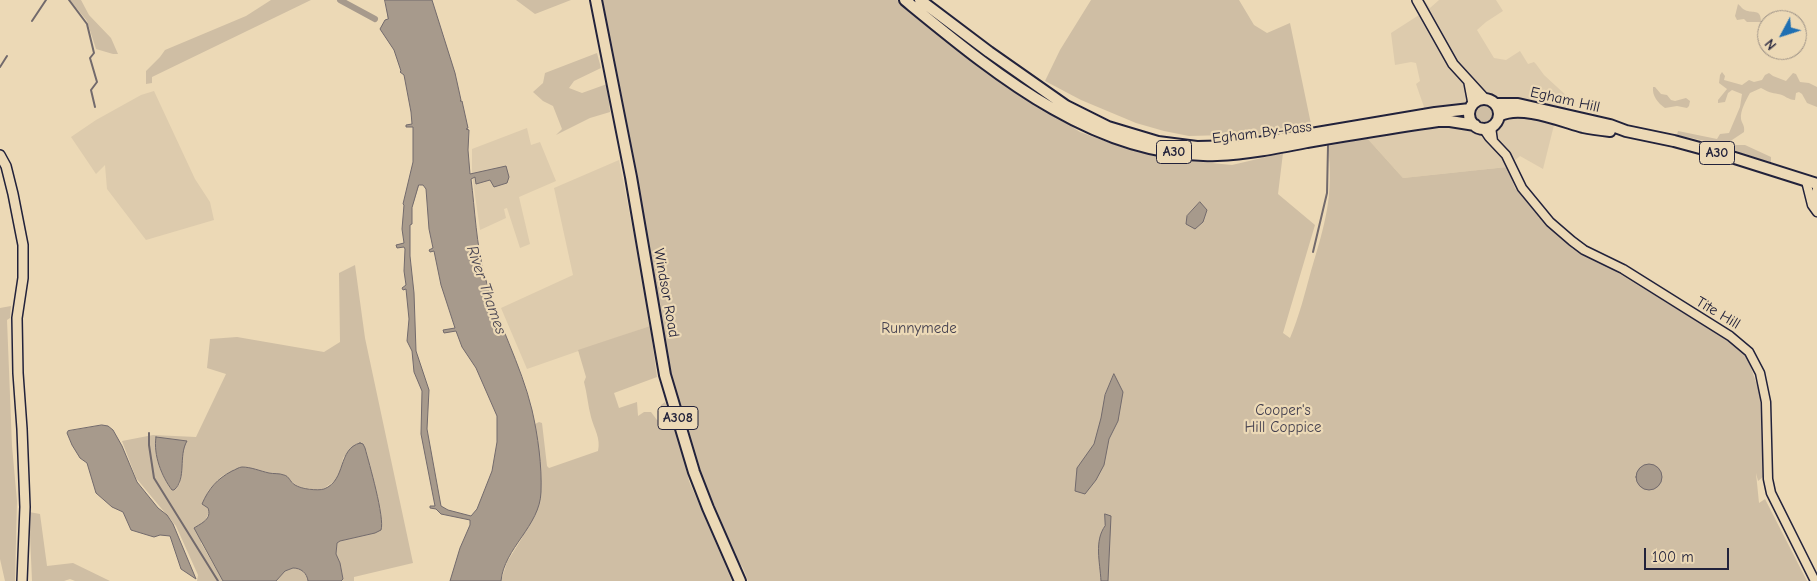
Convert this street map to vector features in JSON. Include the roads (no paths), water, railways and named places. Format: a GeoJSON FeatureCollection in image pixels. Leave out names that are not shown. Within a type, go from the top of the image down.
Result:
{"type":"FeatureCollection","features":[{"type":"Feature","properties":{"kind":"main road","name":"Windsor Road"},"geometry":{"type":"LineString","coordinates":[[596,0],[631,177],[665,375],[694,472],[740,581]]}},
{"type":"Feature","properties":{"kind":"main road","name":"Egham By-Pass"},"geometry":{"type":"LineString","coordinates":[[905,0],[949,36],[1059,112],[1092,130],[1146,148],[1185,154],[1216,155],[1250,152],[1438,121],[1450,121],[1483,127]]}},
{"type":"Feature","properties":{"kind":"main road","name":"Egham By-Pass"},"geometry":{"type":"LineString","coordinates":[[920,0],[1019,74],[1066,106],[1108,127],[1158,142],[1197,147],[1224,147],[1262,143],[1471,107]]}},
{"type":"Feature","properties":{"kind":"main road"},"geometry":{"type":"LineString","coordinates":[[1417,0],[1449,60],[1468,83],[1485,99],[1492,100],[1496,104],[1499,116],[1496,122],[1483,127],[1470,119],[1471,107],[1468,83]]}},
{"type":"Feature","properties":{"kind":"main road"},"geometry":{"type":"LineString","coordinates":[[1471,107],[1485,99]]}},
{"type":"Feature","properties":{"kind":"main road","name":"Egham Hill"},"geometry":{"type":"LineString","coordinates":[[1496,104],[1514,104],[1610,125],[1626,131],[1714,152],[1817,184]]}},
{"type":"Feature","properties":{"kind":"main road","name":"Egham Hill"},"geometry":{"type":"LineString","coordinates":[[1499,116],[1512,112],[1525,112],[1591,129],[1615,132],[1626,131]]}},
{"type":"Feature","properties":{"kind":"main road"},"geometry":{"type":"LineString","coordinates":[[2,157],[20,221],[23,245],[23,278],[17,318],[25,507],[22,581]]}},
{"type":"Feature","properties":{"kind":"street","name":"Tite Hill"},"geometry":{"type":"LineString","coordinates":[[1483,127],[1493,142],[1506,155],[1517,182],[1527,195],[1550,222],[1578,246],[1611,262],[1651,286],[1738,341],[1749,352],[1760,373],[1766,402],[1768,479],[1771,493],[1816,581]]}},
{"type":"Feature","properties":{"kind":"street"},"geometry":{"type":"LineString","coordinates":[[1806,181],[1812,205],[1817,212]]}},
{"type":"Feature","properties":{"kind":"street"},"geometry":{"type":"LineString","coordinates":[[1817,188],[1815,201],[1817,208]]}},
{"type":"Feature","properties":{"kind":"water","name":"River Thames"},"geometry":{"type":"Polygon","coordinates":[[[385,0],[432,0],[455,73],[460,101],[462,101],[468,128],[466,129],[469,130],[470,174],[506,166],[509,177],[507,183],[494,187],[490,180],[476,184],[475,177],[471,179],[478,240],[485,277],[522,376],[532,410],[539,451],[541,492],[535,516],[508,558],[501,581],[450,581],[460,548],[470,525],[470,520],[441,514],[436,509],[430,508],[430,506],[435,506],[421,434],[422,391],[414,372],[412,351],[407,341],[409,319],[406,289],[403,290],[402,288],[406,285],[404,271],[405,249],[404,247],[397,248],[396,245],[404,243],[402,229],[403,204],[413,162],[413,127],[406,127],[406,125],[412,124],[404,75],[400,72],[394,50],[380,29],[385,20],[388,19],[385,0]],[[419,185],[412,208],[410,256],[414,293],[416,351],[429,390],[427,429],[441,506],[448,510],[471,516],[477,509],[492,471],[497,442],[497,416],[476,368],[462,347],[456,331],[444,333],[443,330],[455,328],[441,285],[434,251],[430,252],[429,250],[433,248],[429,229],[426,189],[423,185],[419,185]]]}},
{"type":"Feature","properties":{"kind":"water"},"geometry":{"type":"Polygon","coordinates":[[[1200,202],[1207,210],[1203,222],[1195,229],[1186,224],[1187,216],[1200,202]]]}},
{"type":"Feature","properties":{"kind":"water"},"geometry":{"type":"Polygon","coordinates":[[[1114,374],[1123,392],[1118,421],[1109,439],[1104,465],[1096,480],[1085,494],[1075,491],[1077,468],[1094,444],[1105,395],[1114,374]]]}},
{"type":"Feature","properties":{"kind":"water"},"geometry":{"type":"Polygon","coordinates":[[[102,425],[108,426],[113,430],[137,482],[173,524],[196,579],[181,569],[170,536],[160,535],[154,537],[131,530],[123,512],[112,507],[96,493],[87,463],[80,458],[67,433],[68,431],[102,425]]]}},
{"type":"Feature","properties":{"kind":"water"},"geometry":{"type":"Polygon","coordinates":[[[156,437],[187,441],[184,447],[180,480],[174,490],[168,485],[159,465],[155,444],[156,437]]]}},
{"type":"Feature","properties":{"kind":"water"},"geometry":{"type":"Polygon","coordinates":[[[360,443],[365,448],[376,490],[382,524],[381,530],[375,533],[337,543],[336,554],[343,579],[341,581],[308,581],[303,572],[293,568],[285,571],[276,581],[223,581],[194,528],[209,515],[208,508],[202,504],[214,484],[227,474],[242,467],[284,475],[301,488],[321,490],[331,485],[336,479],[348,451],[360,443]]]}},
{"type":"Feature","properties":{"kind":"water"},"geometry":{"type":"Polygon","coordinates":[[[1649,464],[1658,468],[1662,477],[1658,486],[1649,490],[1640,486],[1636,477],[1640,468],[1649,464]]]}},
{"type":"Feature","properties":{"kind":"water"},"geometry":{"type":"Polygon","coordinates":[[[1105,514],[1111,516],[1108,581],[1101,581],[1099,545],[1105,526],[1105,514]]]}},
{"type":"Feature","properties":{"kind":"waterway"},"geometry":{"type":"LineString","coordinates":[[32,21],[46,0]]}},
{"type":"Feature","properties":{"kind":"waterway"},"geometry":{"type":"LineString","coordinates":[[69,0],[87,24],[94,53],[90,58],[97,82],[91,90],[95,107]]}},
{"type":"Feature","properties":{"kind":"waterway"},"geometry":{"type":"LineString","coordinates":[[340,0],[375,19]]}},
{"type":"Feature","properties":{"kind":"waterway"},"geometry":{"type":"LineString","coordinates":[[0,67],[7,56]]}},
{"type":"Feature","properties":{"kind":"waterway"},"geometry":{"type":"LineString","coordinates":[[1313,252],[1327,193],[1328,146]]}},
{"type":"Feature","properties":{"kind":"waterway"},"geometry":{"type":"LineString","coordinates":[[149,433],[154,478],[218,581]]}},
{"type":"Feature","properties":{"kind":"park label","name":"Runnymede"},"geometry":{"type":"Point","coordinates":[919,329]}},
{"type":"Feature","properties":{"kind":"park label","name":"Cooper's Hill Coppice"},"geometry":{"type":"Point","coordinates":[1283,420]}}]}
